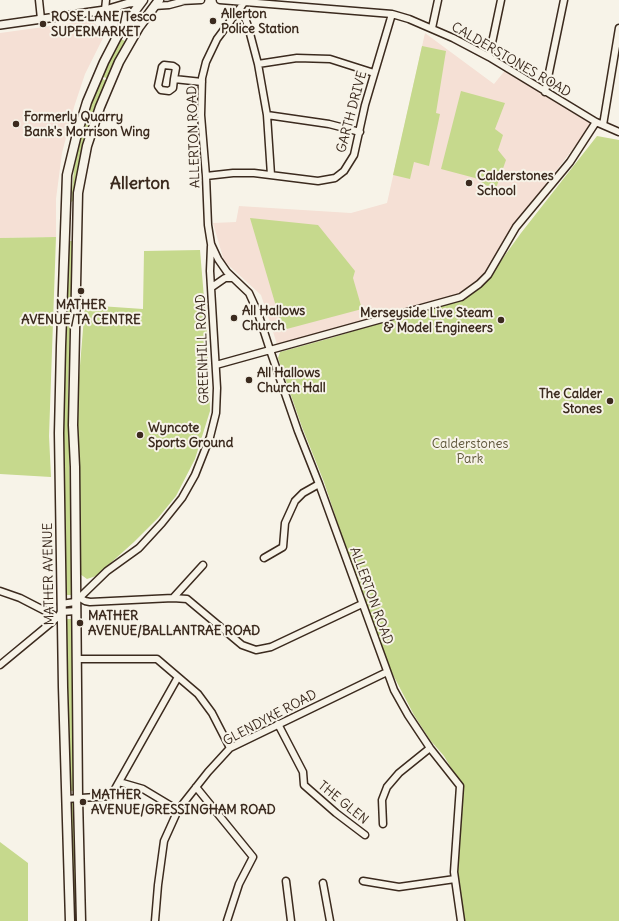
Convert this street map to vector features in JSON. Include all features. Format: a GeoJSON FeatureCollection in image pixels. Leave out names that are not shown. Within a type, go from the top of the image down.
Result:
{"type":"FeatureCollection","features":[{"type":"Feature","properties":{"kind":"main road","name":"MATHER AVENUE"},"geometry":{"type":"LineString","coordinates":[[70,921],[60,611],[59,432],[67,174],[87,102],[104,62],[118,35],[142,1]]}},
{"type":"Feature","properties":{"kind":"main road","name":"MATHER AVENUE"},"geometry":{"type":"LineString","coordinates":[[81,921],[78,798],[75,467],[73,425],[79,183],[87,146],[100,107],[119,62],[139,27],[157,3]]}},
{"type":"Feature","properties":{"kind":"main road"},"geometry":{"type":"LineString","coordinates":[[65,226],[78,227]]}},
{"type":"Feature","properties":{"kind":"street"},"geometry":{"type":"LineString","coordinates":[[39,0],[41,19]]}},
{"type":"Feature","properties":{"kind":"street"},"geometry":{"type":"LineString","coordinates":[[105,10],[106,0]]}},
{"type":"Feature","properties":{"kind":"street"},"geometry":{"type":"LineString","coordinates":[[173,0],[201,0]]}},
{"type":"Feature","properties":{"kind":"street"},"geometry":{"type":"LineString","coordinates":[[157,3],[169,4],[183,0]]}},
{"type":"Feature","properties":{"kind":"street","name":"CALDERSTONES ROAD"},"geometry":{"type":"LineString","coordinates":[[220,0],[392,14],[408,19],[432,28],[489,57],[596,122],[619,132]]}},
{"type":"Feature","properties":{"kind":"street"},"geometry":{"type":"LineString","coordinates":[[432,28],[438,0]]}},
{"type":"Feature","properties":{"kind":"street"},"geometry":{"type":"LineString","coordinates":[[489,57],[501,0]]}},
{"type":"Feature","properties":{"kind":"street"},"geometry":{"type":"LineString","coordinates":[[546,92],[564,0]]}},
{"type":"Feature","properties":{"kind":"street"},"geometry":{"type":"LineString","coordinates":[[0,26],[105,10],[142,1]]}},
{"type":"Feature","properties":{"kind":"street","name":"ALLERTON ROAD"},"geometry":{"type":"LineString","coordinates":[[246,1],[217,39],[206,62],[202,82],[201,115],[208,225],[211,244],[218,260],[227,272],[249,293],[258,313],[298,431],[319,484],[394,690],[408,715],[430,748],[460,786],[454,872],[461,921]]}},
{"type":"Feature","properties":{"kind":"street"},"geometry":{"type":"LineString","coordinates":[[240,9],[248,26],[258,64],[267,115],[271,175]]}},
{"type":"Feature","properties":{"kind":"street"},"geometry":{"type":"LineString","coordinates":[[105,10],[122,20],[128,20],[139,27]]}},
{"type":"Feature","properties":{"kind":"street","name":"GARTH DRIVE"},"geometry":{"type":"LineString","coordinates":[[206,176],[233,173],[271,175],[318,181],[335,178],[344,171],[354,155],[365,105],[392,14]]}},
{"type":"Feature","properties":{"kind":"street"},"geometry":{"type":"LineString","coordinates":[[602,125],[619,28]]}},
{"type":"Feature","properties":{"kind":"street"},"geometry":{"type":"LineString","coordinates":[[258,64],[296,58],[330,59],[374,73]]}},
{"type":"Feature","properties":{"kind":"street"},"geometry":{"type":"LineString","coordinates":[[174,79],[202,82]]}},
{"type":"Feature","properties":{"kind":"street"},"geometry":{"type":"LineString","coordinates":[[267,115],[329,124],[360,132]]}},
{"type":"Feature","properties":{"kind":"street"},"geometry":{"type":"LineString","coordinates":[[216,365],[461,297],[479,284],[488,275],[516,227],[570,162],[596,122]]}},
{"type":"Feature","properties":{"kind":"street","name":"GREENHILL ROAD"},"geometry":{"type":"LineString","coordinates":[[77,604],[107,572],[139,548],[182,498],[195,475],[210,437],[216,413],[217,388],[211,244]]}},
{"type":"Feature","properties":{"kind":"street"},"geometry":{"type":"LineString","coordinates":[[212,287],[225,278],[233,278]]}},
{"type":"Feature","properties":{"kind":"street"},"geometry":{"type":"LineString","coordinates":[[264,558],[283,547],[285,523],[295,501],[303,493],[319,484]]}},
{"type":"Feature","properties":{"kind":"street"},"geometry":{"type":"LineString","coordinates":[[173,598],[203,565]]}},
{"type":"Feature","properties":{"kind":"street"},"geometry":{"type":"LineString","coordinates":[[0,591],[60,611]]}},
{"type":"Feature","properties":{"kind":"street"},"geometry":{"type":"LineString","coordinates":[[0,665],[60,611],[85,601],[173,598],[187,599],[242,645],[256,650],[271,647],[362,604]]}},
{"type":"Feature","properties":{"kind":"street"},"geometry":{"type":"LineString","coordinates":[[77,659],[158,659],[198,694],[212,714],[230,748]]}},
{"type":"Feature","properties":{"kind":"street","name":"GLENDYKE ROAD"},"geometry":{"type":"LineString","coordinates":[[155,921],[164,841],[178,810],[208,772],[230,748],[387,672]]}},
{"type":"Feature","properties":{"kind":"street"},"geometry":{"type":"LineString","coordinates":[[66,799],[111,796],[178,677]]}},
{"type":"Feature","properties":{"kind":"street","name":"THE GLEN"},"geometry":{"type":"LineString","coordinates":[[278,724],[303,772],[304,785],[336,813],[365,835]]}},
{"type":"Feature","properties":{"kind":"street"},"geometry":{"type":"LineString","coordinates":[[383,824],[382,800],[387,787],[399,773],[430,748]]}},
{"type":"Feature","properties":{"kind":"street"},"geometry":{"type":"LineString","coordinates":[[119,782],[143,789],[178,810]]}},
{"type":"Feature","properties":{"kind":"street"},"geometry":{"type":"LineString","coordinates":[[196,787],[253,856],[239,884],[227,921]]}},
{"type":"Feature","properties":{"kind":"street"},"geometry":{"type":"LineString","coordinates":[[363,881],[399,887],[455,879]]}},
{"type":"Feature","properties":{"kind":"street"},"geometry":{"type":"LineString","coordinates":[[286,881],[291,921]]}},
{"type":"Feature","properties":{"kind":"street"},"geometry":{"type":"LineString","coordinates":[[323,883],[330,921]]}},
{"type":"Feature","properties":{"kind":"shaded area"},"geometry":{"type":"Polygon","coordinates":[[[87,21],[94,23],[101,29],[103,38],[85,74],[74,107],[62,153],[56,199],[56,237],[0,238],[0,33],[87,21]]]}},
{"type":"Feature","properties":{"kind":"shaded area","name":"Calderstones School"},"geometry":{"type":"Polygon","coordinates":[[[425,33],[494,84],[507,68],[593,123],[515,224],[479,283],[461,294],[277,344],[261,295],[224,261],[213,223],[236,222],[239,206],[351,213],[387,203],[425,33]]]}},
{"type":"Feature","properties":{"kind":"green space"},"geometry":{"type":"Polygon","coordinates":[[[121,39],[127,42],[109,79],[101,76],[121,39]]]}},
{"type":"Feature","properties":{"kind":"green space"},"geometry":{"type":"Polygon","coordinates":[[[422,46],[446,51],[436,113],[440,114],[429,166],[414,162],[410,179],[393,175],[422,46]]]}},
{"type":"Feature","properties":{"kind":"green space"},"geometry":{"type":"Polygon","coordinates":[[[100,78],[107,81],[80,155],[73,201],[71,202],[74,169],[81,136],[100,78]]]}},
{"type":"Feature","properties":{"kind":"green space"},"geometry":{"type":"Polygon","coordinates":[[[461,91],[505,103],[495,129],[503,135],[498,150],[506,160],[495,191],[475,178],[441,169],[461,91]]]}},
{"type":"Feature","properties":{"kind":"green space","name":"Calderstones Park"},"geometry":{"type":"Polygon","coordinates":[[[597,136],[619,140],[619,921],[462,921],[455,869],[463,788],[444,756],[430,740],[414,715],[378,643],[371,618],[324,482],[302,427],[278,358],[280,352],[461,300],[490,276],[521,233],[597,136]]]}},
{"type":"Feature","properties":{"kind":"green space"},"geometry":{"type":"Polygon","coordinates":[[[250,218],[318,225],[355,271],[353,278],[362,309],[283,330],[250,218]]]}},
{"type":"Feature","properties":{"kind":"green space"},"geometry":{"type":"Polygon","coordinates":[[[56,237],[49,436],[51,477],[0,474],[0,238],[56,237]]]}},
{"type":"Feature","properties":{"kind":"green space"},"geometry":{"type":"Polygon","coordinates":[[[69,241],[73,241],[68,390],[72,595],[65,595],[61,433],[69,241]]]}},
{"type":"Feature","properties":{"kind":"green space","name":"Wyncote Sports Ground"},"geometry":{"type":"Polygon","coordinates":[[[200,250],[207,334],[210,411],[195,459],[176,496],[158,518],[96,576],[87,579],[80,574],[77,402],[85,305],[143,309],[144,251],[200,250]]]}},
{"type":"Feature","properties":{"kind":"green space"},"geometry":{"type":"Polygon","coordinates":[[[65,619],[72,619],[76,790],[74,791],[68,791],[65,619]]]}},
{"type":"Feature","properties":{"kind":"green space"},"geometry":{"type":"Polygon","coordinates":[[[68,801],[75,801],[78,921],[71,921],[68,801]]]}},
{"type":"Feature","properties":{"kind":"green space"},"geometry":{"type":"Polygon","coordinates":[[[0,842],[28,863],[28,921],[0,921],[0,842]]]}},
{"type":"Feature","properties":{"kind":"place","name":"Allerton Police Station"},"geometry":{"type":"Point","coordinates":[213,21]}},
{"type":"Feature","properties":{"kind":"place","name":"ROSE LANE/Tesco SUPERMARKET"},"geometry":{"type":"Point","coordinates":[43,24]}},
{"type":"Feature","properties":{"kind":"place","name":"Formerly Quarry Bank's Morrison Wing"},"geometry":{"type":"Point","coordinates":[16,124]}},
{"type":"Feature","properties":{"kind":"place","name":"Calderstones School"},"geometry":{"type":"Point","coordinates":[469,183]}},
{"type":"Feature","properties":{"kind":"place","name":"MATHER AVENUE/TA CENTRE"},"geometry":{"type":"Point","coordinates":[81,291]}},
{"type":"Feature","properties":{"kind":"place","name":"All Hallows Church"},"geometry":{"type":"Point","coordinates":[234,318]}},
{"type":"Feature","properties":{"kind":"place","name":"Merseyside Live Steam & Model Engineers"},"geometry":{"type":"Point","coordinates":[501,320]}},
{"type":"Feature","properties":{"kind":"place","name":"All Hallows Church Hall"},"geometry":{"type":"Point","coordinates":[249,380]}},
{"type":"Feature","properties":{"kind":"place","name":"The Calder Stones"},"geometry":{"type":"Point","coordinates":[610,401]}},
{"type":"Feature","properties":{"kind":"place","name":"Wyncote Sports Ground"},"geometry":{"type":"Point","coordinates":[140,435]}},
{"type":"Feature","properties":{"kind":"place","name":"MATHER AVENUE/BALLANTRAE ROAD"},"geometry":{"type":"Point","coordinates":[80,623]}},
{"type":"Feature","properties":{"kind":"place","name":"MATHER AVENUE/GRESSINGHAM ROAD"},"geometry":{"type":"Point","coordinates":[83,802]}},
{"type":"Feature","properties":{"kind":"district","name":"Allerton"},"geometry":{"type":"Point","coordinates":[140,184]}}]}
